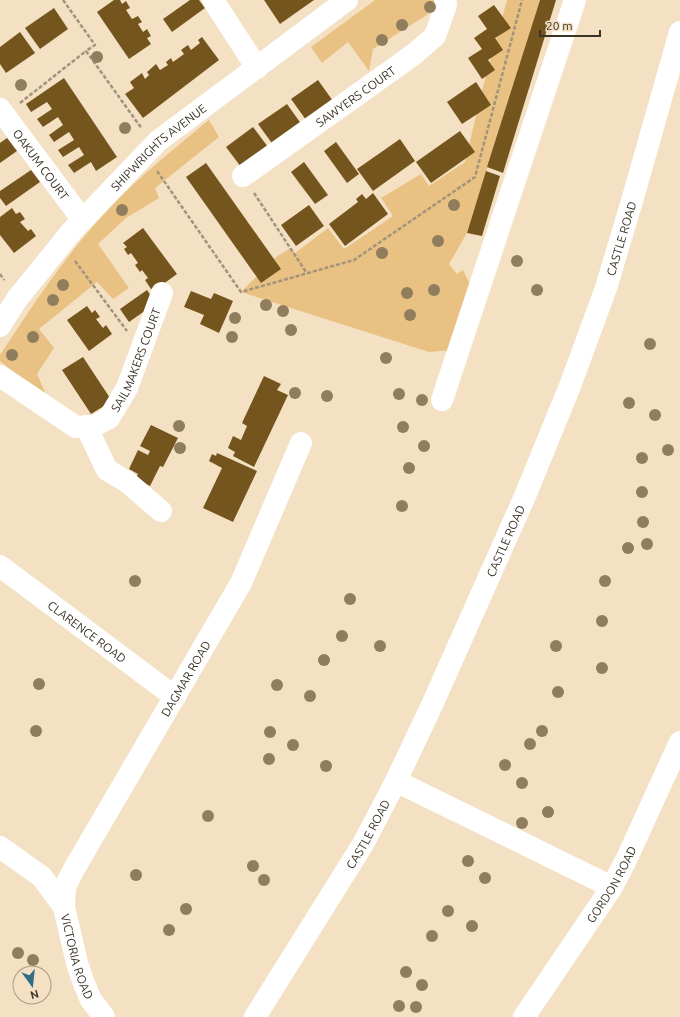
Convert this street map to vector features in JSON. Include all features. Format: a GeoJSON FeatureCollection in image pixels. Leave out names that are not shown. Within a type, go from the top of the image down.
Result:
{"type":"FeatureCollection","features":[{"type":"Feature","properties":{"kind":"street"},"geometry":{"type":"LineString","coordinates":[[213,0],[257,68]]}},
{"type":"Feature","properties":{"kind":"street","name":"SHIPWRIGHTS AVENUE"},"geometry":{"type":"LineString","coordinates":[[0,326],[17,299],[62,243],[146,144],[158,142],[347,0]]}},
{"type":"Feature","properties":{"kind":"street","name":"SAWYERS COURT"},"geometry":{"type":"LineString","coordinates":[[243,176],[413,55],[436,36],[446,5],[444,0]]}},
{"type":"Feature","properties":{"kind":"street"},"geometry":{"type":"LineString","coordinates":[[442,400],[575,0]]}},
{"type":"Feature","properties":{"kind":"street","name":"CASTLE ROAD"},"geometry":{"type":"LineString","coordinates":[[255,1017],[363,844],[396,781],[432,705],[522,503],[570,386],[606,288],[680,32]]}},
{"type":"Feature","properties":{"kind":"street","name":"OAKUM COURT"},"geometry":{"type":"LineString","coordinates":[[2,112],[82,219]]}},
{"type":"Feature","properties":{"kind":"street","name":"SAILMAKERS COURT"},"geometry":{"type":"LineString","coordinates":[[86,426],[94,426],[109,418],[127,388],[162,293]]}},
{"type":"Feature","properties":{"kind":"street"},"geometry":{"type":"LineString","coordinates":[[0,376],[76,427],[86,426],[108,470],[126,481],[161,511]]}},
{"type":"Feature","properties":{"kind":"street","name":"DAGMAR ROAD"},"geometry":{"type":"LineString","coordinates":[[64,908],[65,887],[74,869],[241,583],[301,443]]}},
{"type":"Feature","properties":{"kind":"street","name":"CLARENCE ROAD"},"geometry":{"type":"LineString","coordinates":[[0,566],[175,697]]}},
{"type":"Feature","properties":{"kind":"street","name":"GORDON ROAD"},"geometry":{"type":"LineString","coordinates":[[524,1017],[612,886],[627,858],[680,742]]}},
{"type":"Feature","properties":{"kind":"street"},"geometry":{"type":"LineString","coordinates":[[396,781],[612,886]]}},
{"type":"Feature","properties":{"kind":"street","name":"VICTORIA ROAD"},"geometry":{"type":"LineString","coordinates":[[0,847],[42,877],[64,908],[77,963],[83,981],[92,1000],[104,1017]]}},
{"type":"Feature","properties":{"kind":"path"},"geometry":{"type":"LineString","coordinates":[[2,112],[95,45],[63,0]]}},
{"type":"Feature","properties":{"kind":"path"},"geometry":{"type":"LineString","coordinates":[[86,51],[241,292],[306,272],[354,260],[475,177],[522,0]]}},
{"type":"Feature","properties":{"kind":"path"},"geometry":{"type":"LineString","coordinates":[[243,176],[306,272]]}},
{"type":"Feature","properties":{"kind":"path"},"geometry":{"type":"LineString","coordinates":[[62,243],[141,350]]}},
{"type":"Feature","properties":{"kind":"shaded area"},"geometry":{"type":"Polygon","coordinates":[[[375,0],[439,0],[441,6],[373,49],[369,71],[348,42],[322,63],[311,47],[375,0]]]}},
{"type":"Feature","properties":{"kind":"shaded area"},"geometry":{"type":"Polygon","coordinates":[[[507,0],[540,0],[467,233],[449,264],[457,274],[463,270],[471,286],[452,350],[429,352],[241,292],[276,257],[291,248],[295,253],[328,228],[344,249],[393,216],[381,198],[421,174],[429,186],[465,162],[483,87],[507,0]]]}},
{"type":"Feature","properties":{"kind":"shaded area"},"geometry":{"type":"Polygon","coordinates":[[[209,120],[219,137],[155,188],[159,198],[126,218],[98,244],[129,288],[113,299],[97,282],[39,329],[54,348],[37,374],[45,392],[41,396],[0,361],[0,355],[50,280],[92,227],[144,175],[209,120]]]}},
{"type":"Feature","properties":{"kind":"building"},"geometry":{"type":"Polygon","coordinates":[[[114,0],[120,0],[122,4],[126,1],[130,8],[126,10],[132,19],[138,16],[142,22],[138,24],[143,32],[147,29],[151,36],[147,38],[151,44],[129,59],[97,12],[114,0]]]}},
{"type":"Feature","properties":{"kind":"building"},"geometry":{"type":"Polygon","coordinates":[[[190,0],[199,0],[205,8],[172,32],[163,19],[190,0]]]}},
{"type":"Feature","properties":{"kind":"building"},"geometry":{"type":"Polygon","coordinates":[[[264,0],[314,0],[280,24],[264,0]]]}},
{"type":"Feature","properties":{"kind":"building"},"geometry":{"type":"Polygon","coordinates":[[[540,0],[556,0],[503,173],[487,167],[540,0]]]}},
{"type":"Feature","properties":{"kind":"building"},"geometry":{"type":"Polygon","coordinates":[[[494,5],[511,28],[495,38],[503,50],[488,60],[495,70],[482,79],[468,58],[482,49],[474,38],[487,29],[478,16],[494,5]]]}},
{"type":"Feature","properties":{"kind":"building"},"geometry":{"type":"Polygon","coordinates":[[[54,8],[68,29],[40,49],[25,28],[54,8]]]}},
{"type":"Feature","properties":{"kind":"building"},"geometry":{"type":"Polygon","coordinates":[[[20,32],[35,53],[6,73],[0,64],[0,47],[20,32]]]}},
{"type":"Feature","properties":{"kind":"building"},"geometry":{"type":"Polygon","coordinates":[[[202,37],[219,60],[143,118],[125,94],[134,88],[130,82],[142,73],[145,79],[149,75],[147,72],[156,64],[160,70],[168,65],[166,62],[171,58],[173,62],[184,54],[181,50],[188,45],[191,50],[200,43],[198,40],[202,37]]]}},
{"type":"Feature","properties":{"kind":"building"},"geometry":{"type":"Polygon","coordinates":[[[64,78],[117,157],[96,171],[91,162],[74,173],[68,165],[84,155],[79,147],[63,157],[58,150],[74,140],[69,132],[54,142],[49,135],[63,125],[58,117],[43,127],[37,119],[52,109],[47,102],[31,112],[26,104],[64,78]]]}},
{"type":"Feature","properties":{"kind":"building"},"geometry":{"type":"Polygon","coordinates":[[[318,80],[333,101],[306,120],[291,99],[318,80]]]}},
{"type":"Feature","properties":{"kind":"building"},"geometry":{"type":"Polygon","coordinates":[[[476,82],[491,105],[462,124],[447,102],[476,82]]]}},
{"type":"Feature","properties":{"kind":"building"},"geometry":{"type":"Polygon","coordinates":[[[287,104],[302,125],[274,146],[258,124],[287,104]]]}},
{"type":"Feature","properties":{"kind":"building"},"geometry":{"type":"Polygon","coordinates":[[[253,127],[268,147],[241,167],[226,147],[253,127]]]}},
{"type":"Feature","properties":{"kind":"building"},"geometry":{"type":"Polygon","coordinates":[[[460,131],[475,152],[431,183],[416,162],[460,131]]]}},
{"type":"Feature","properties":{"kind":"building"},"geometry":{"type":"Polygon","coordinates":[[[7,138],[17,151],[0,163],[0,143],[7,138]]]}},
{"type":"Feature","properties":{"kind":"building"},"geometry":{"type":"Polygon","coordinates":[[[400,139],[415,161],[373,191],[357,169],[400,139]]]}},
{"type":"Feature","properties":{"kind":"building"},"geometry":{"type":"Polygon","coordinates":[[[336,142],[359,174],[347,183],[324,151],[336,142]]]}},
{"type":"Feature","properties":{"kind":"building"},"geometry":{"type":"Polygon","coordinates":[[[304,162],[328,195],[315,204],[291,172],[304,162]]]}},
{"type":"Feature","properties":{"kind":"building"},"geometry":{"type":"Polygon","coordinates":[[[206,163],[281,269],[261,283],[186,177],[206,163]]]}},
{"type":"Feature","properties":{"kind":"building"},"geometry":{"type":"Polygon","coordinates":[[[31,170],[40,182],[6,206],[0,198],[0,191],[31,170]]]}},
{"type":"Feature","properties":{"kind":"building"},"geometry":{"type":"Polygon","coordinates":[[[486,171],[500,176],[482,236],[467,233],[486,171]]]}},
{"type":"Feature","properties":{"kind":"building"},"geometry":{"type":"Polygon","coordinates":[[[373,193],[388,214],[345,246],[329,224],[358,202],[356,199],[362,194],[366,199],[373,193]]]}},
{"type":"Feature","properties":{"kind":"building"},"geometry":{"type":"Polygon","coordinates":[[[309,205],[324,226],[296,246],[281,225],[309,205]]]}},
{"type":"Feature","properties":{"kind":"building"},"geometry":{"type":"Polygon","coordinates":[[[12,208],[16,214],[20,212],[25,219],[20,222],[28,231],[31,229],[36,236],[14,253],[0,235],[0,217],[12,208]]]}},
{"type":"Feature","properties":{"kind":"building"},"geometry":{"type":"Polygon","coordinates":[[[143,228],[177,274],[155,290],[153,288],[151,289],[145,280],[148,278],[142,270],[140,272],[135,265],[138,263],[131,253],[128,255],[124,249],[127,247],[123,243],[143,228]]]}},
{"type":"Feature","properties":{"kind":"building"},"geometry":{"type":"Polygon","coordinates":[[[147,290],[156,303],[129,322],[120,309],[147,290]]]}},
{"type":"Feature","properties":{"kind":"building"},"geometry":{"type":"Polygon","coordinates":[[[191,291],[211,299],[214,293],[233,301],[219,333],[200,324],[204,315],[184,307],[191,291]]]}},
{"type":"Feature","properties":{"kind":"building"},"geometry":{"type":"Polygon","coordinates":[[[87,306],[92,313],[95,310],[100,317],[96,319],[103,328],[106,325],[112,334],[89,351],[67,320],[87,306]]]}},
{"type":"Feature","properties":{"kind":"building"},"geometry":{"type":"Polygon","coordinates":[[[83,357],[112,401],[91,414],[62,370],[83,357]]]}},
{"type":"Feature","properties":{"kind":"building"},"geometry":{"type":"Polygon","coordinates":[[[264,376],[281,384],[277,390],[288,395],[254,467],[233,456],[235,452],[228,448],[233,436],[241,440],[247,426],[242,423],[264,376]]]}},
{"type":"Feature","properties":{"kind":"building"},"geometry":{"type":"Polygon","coordinates":[[[151,425],[178,438],[163,467],[160,466],[150,486],[135,479],[138,474],[129,469],[138,450],[148,455],[150,451],[140,446],[151,425]]]}},
{"type":"Feature","properties":{"kind":"building"},"geometry":{"type":"Polygon","coordinates":[[[217,453],[257,471],[233,522],[203,508],[222,468],[209,461],[212,454],[216,456],[217,453]]]}}]}
